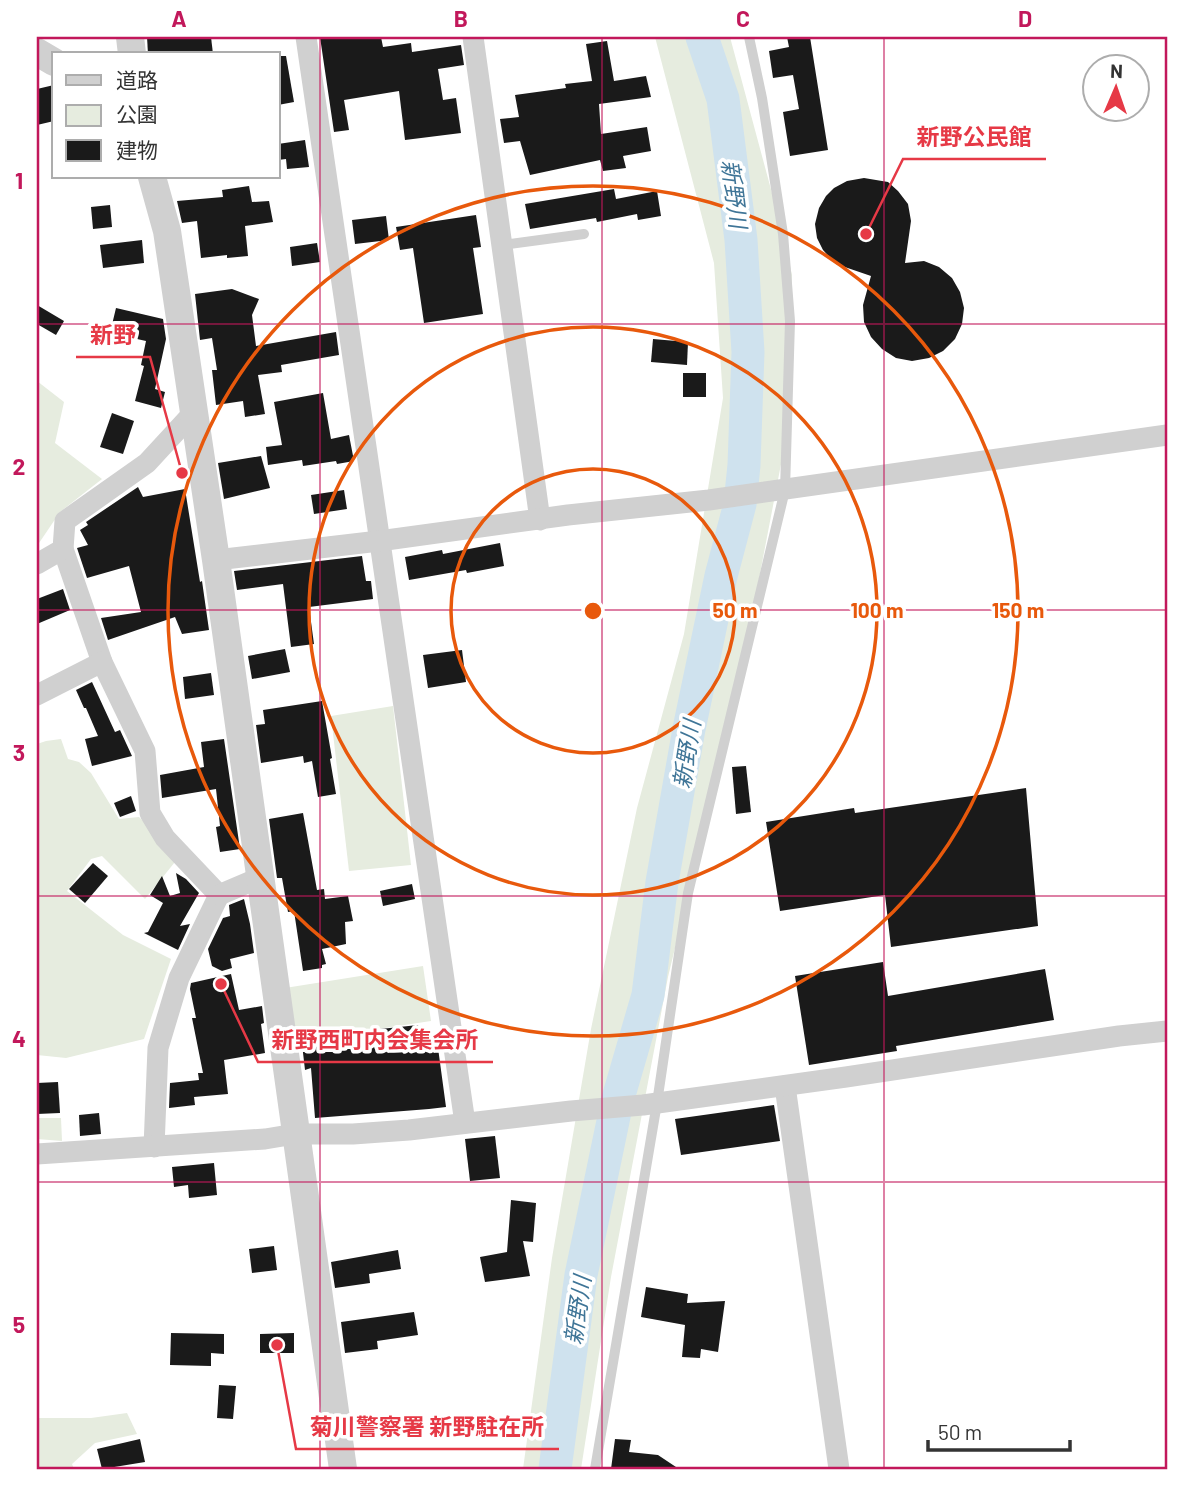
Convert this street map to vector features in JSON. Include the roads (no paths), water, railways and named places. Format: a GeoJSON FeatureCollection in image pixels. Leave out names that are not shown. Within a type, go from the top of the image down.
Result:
{"type":"FeatureCollection","features":[{"type":"Feature","properties":{"kind":"street"},"geometry":{"type":"LineString","coordinates":[[306,37],[465,1123]]}},
{"type":"Feature","properties":{"kind":"street"},"geometry":{"type":"LineString","coordinates":[[473,37],[540,520]]}},
{"type":"Feature","properties":{"kind":"street"},"geometry":{"type":"LineString","coordinates":[[152,178],[167,231],[216,560],[342,1469]]}},
{"type":"Feature","properties":{"kind":"street"},"geometry":{"type":"LineString","coordinates":[[194,412],[146,463],[65,521],[63,550],[102,662],[145,751],[150,813],[165,838],[219,895]]}},
{"type":"Feature","properties":{"kind":"street"},"geometry":{"type":"LineString","coordinates":[[216,560],[709,500],[1167,435]]}},
{"type":"Feature","properties":{"kind":"street"},"geometry":{"type":"LineString","coordinates":[[37,564],[63,550]]}},
{"type":"Feature","properties":{"kind":"street"},"geometry":{"type":"LineString","coordinates":[[37,695],[102,662]]}},
{"type":"Feature","properties":{"kind":"street"},"geometry":{"type":"LineString","coordinates":[[154,1147],[158,1048],[179,978],[219,895],[260,878]]}},
{"type":"Feature","properties":{"kind":"street"},"geometry":{"type":"LineString","coordinates":[[37,1154],[265,1139],[295,1134],[409,1130],[650,1104],[1167,1031]]}},
{"type":"Feature","properties":{"kind":"street"},"geometry":{"type":"LineString","coordinates":[[785,1086],[839,1469]]}},
{"type":"Feature","properties":{"kind":"lane"},"geometry":{"type":"LineString","coordinates":[[595,1469],[650,1104],[688,893],[785,490],[790,321],[783,234],[762,97],[749,37]]}},
{"type":"Feature","properties":{"kind":"lane"},"geometry":{"type":"LineString","coordinates":[[502,245],[584,234]]}},
{"type":"Feature","properties":{"kind":"waterway","name":"新野川"},"geometry":{"type":"LineString","coordinates":[[555,1469],[581,1275],[617,1102],[648,995],[662,882],[689,729],[721,576],[740,504],[748,352],[741,240],[723,99],[702,37]]}},
{"type":"Feature","properties":{"kind":"place","name":"新野公民館"},"geometry":{"type":"Point","coordinates":[866,234]}},
{"type":"Feature","properties":{"kind":"place","name":"新野"},"geometry":{"type":"Point","coordinates":[182,473]}},
{"type":"Feature","properties":{"kind":"place","name":"新野西町内会集会所"},"geometry":{"type":"Point","coordinates":[221,984]}},
{"type":"Feature","properties":{"kind":"place","name":"菊川警察署 新野駐在所"},"geometry":{"type":"Point","coordinates":[277,1345]}}]}
